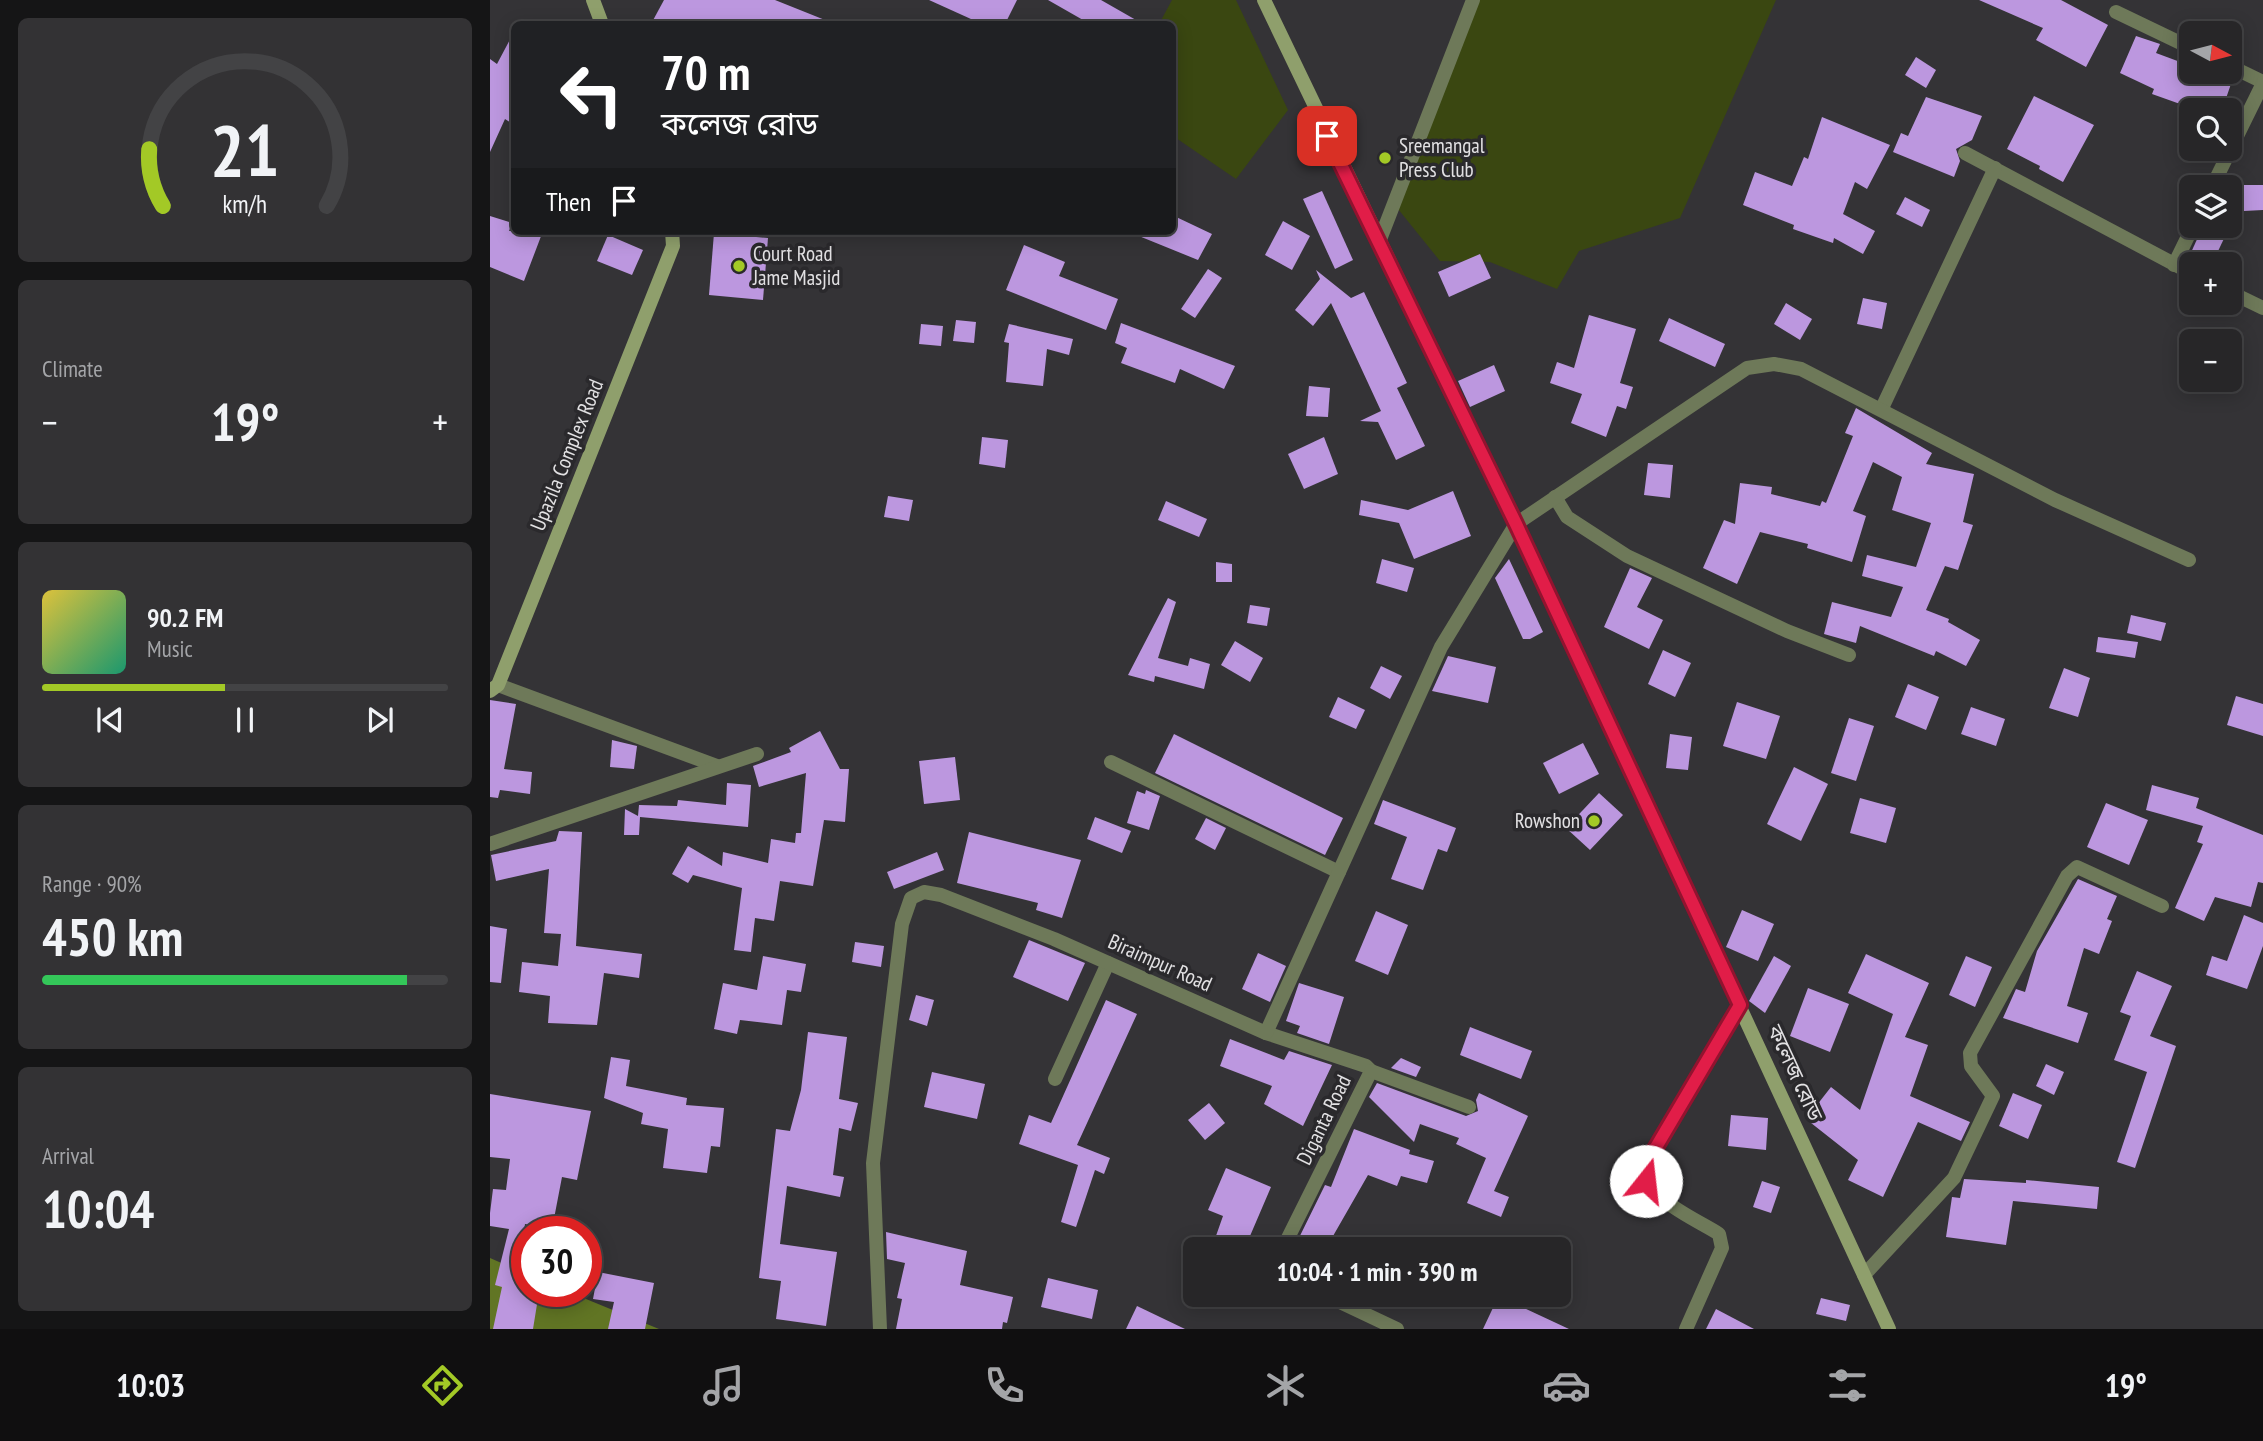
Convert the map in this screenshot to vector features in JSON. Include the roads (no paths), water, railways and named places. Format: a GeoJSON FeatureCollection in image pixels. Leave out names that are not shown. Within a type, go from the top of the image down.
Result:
{"type":"FeatureCollection","features":[{"type":"Feature","properties":{"kind":"main road"},"geometry":{"type":"LineString","coordinates":[[593,0],[601,21]]}},
{"type":"Feature","properties":{"kind":"main road","name":"কলেজ রোড"},"geometry":{"type":"LineString","coordinates":[[1264,0],[1516,524],[1889,1329]]}},
{"type":"Feature","properties":{"kind":"main road","name":"Upazila Complex Road"},"geometry":{"type":"LineString","coordinates":[[494,688],[673,246],[672,235]]}},
{"type":"Feature","properties":{"kind":"street"},"geometry":{"type":"LineString","coordinates":[[1379,242],[1473,0]]}},
{"type":"Feature","properties":{"kind":"street"},"geometry":{"type":"LineString","coordinates":[[2116,12],[2179,42]]}},
{"type":"Feature","properties":{"kind":"street"},"geometry":{"type":"LineString","coordinates":[[2218,175],[2263,83],[2242,72]]}},
{"type":"Feature","properties":{"kind":"street"},"geometry":{"type":"LineString","coordinates":[[1965,153],[2179,267]]}},
{"type":"Feature","properties":{"kind":"street"},"geometry":{"type":"LineString","coordinates":[[1882,408],[1995,168]]}},
{"type":"Feature","properties":{"kind":"street"},"geometry":{"type":"LineString","coordinates":[[2174,265],[2187,238]]}},
{"type":"Feature","properties":{"kind":"street"},"geometry":{"type":"LineString","coordinates":[[2242,298],[2263,308]]}},
{"type":"Feature","properties":{"kind":"street"},"geometry":{"type":"LineString","coordinates":[[1266,1033],[1441,647],[1516,524],[1746,369],[1774,365],[1801,369],[1882,408],[2055,500],[2189,560]]}},
{"type":"Feature","properties":{"kind":"street"},"geometry":{"type":"LineString","coordinates":[[1555,497],[1567,517],[1628,556],[1787,631],[1849,655]]}},
{"type":"Feature","properties":{"kind":"street"},"geometry":{"type":"LineString","coordinates":[[494,688],[717,766]]}},
{"type":"Feature","properties":{"kind":"street"},"geometry":{"type":"LineString","coordinates":[[490,844],[757,754]]}},
{"type":"Feature","properties":{"kind":"street"},"geometry":{"type":"LineString","coordinates":[[1111,762],[1339,872]]}},
{"type":"Feature","properties":{"kind":"street"},"geometry":{"type":"LineString","coordinates":[[1864,1275],[1954,1178],[1969,1151],[1993,1096],[1971,1066],[1970,1053],[2067,876],[2077,867],[2162,906]]}},
{"type":"Feature","properties":{"kind":"street","name":"Biraimpur Road"},"geometry":{"type":"LineString","coordinates":[[880,1329],[873,1163],[902,924],[911,898],[924,892],[941,895],[1108,963],[1266,1033]]}},
{"type":"Feature","properties":{"kind":"street"},"geometry":{"type":"LineString","coordinates":[[1055,1079],[1108,963]]}},
{"type":"Feature","properties":{"kind":"street"},"geometry":{"type":"LineString","coordinates":[[1686,1329],[1722,1248],[1719,1234],[1657,1194],[1646,1181],[1646,1169],[1740,1005]]}},
{"type":"Feature","properties":{"kind":"street","name":"Diganta Road"},"geometry":{"type":"LineString","coordinates":[[1266,1033],[1366,1066],[1371,1071],[1288,1237]]}},
{"type":"Feature","properties":{"kind":"street"},"geometry":{"type":"LineString","coordinates":[[1371,1071],[1469,1107]]}},
{"type":"Feature","properties":{"kind":"street"},"geometry":{"type":"LineString","coordinates":[[1350,1307],[1397,1329]]}},
{"type":"Feature","properties":{"kind":"place","name":"Sreemangal Press Club"},"geometry":{"type":"Point","coordinates":[1385,158]}},
{"type":"Feature","properties":{"kind":"place","name":"Court Road Jame Masjid"},"geometry":{"type":"Point","coordinates":[739,266]}},
{"type":"Feature","properties":{"kind":"place","name":"Rowshon"},"geometry":{"type":"Point","coordinates":[1594,821]}}]}
